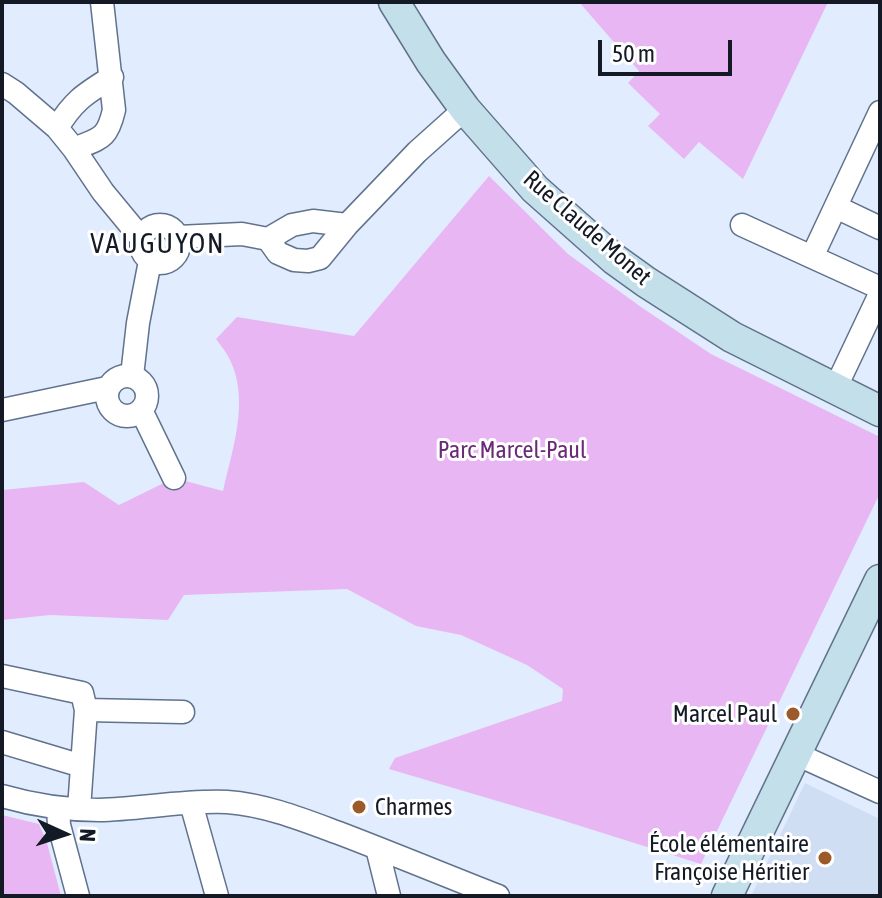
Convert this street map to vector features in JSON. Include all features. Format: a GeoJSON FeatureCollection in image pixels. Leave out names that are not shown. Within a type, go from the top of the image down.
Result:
{"type":"FeatureCollection","features":[{"type":"Feature","properties":{"kind":"street"},"geometry":{"type":"LineString","coordinates":[[74,149],[103,137],[111,125],[114,110],[102,2]]}},
{"type":"Feature","properties":{"kind":"street","name":"Rue Claude Monet"},"geometry":{"type":"LineString","coordinates":[[394,2],[465,109],[535,189],[614,259],[732,337],[880,411]]}},
{"type":"Feature","properties":{"kind":"street"},"geometry":{"type":"LineString","coordinates":[[57,128],[81,96],[112,77]]}},
{"type":"Feature","properties":{"kind":"street"},"geometry":{"type":"LineString","coordinates":[[2,84],[57,128],[141,238]]}},
{"type":"Feature","properties":{"kind":"street"},"geometry":{"type":"LineString","coordinates":[[268,239],[278,253],[294,260],[320,258],[417,152],[465,109]]}},
{"type":"Feature","properties":{"kind":"street"},"geometry":{"type":"LineString","coordinates":[[812,257],[880,112]]}},
{"type":"Feature","properties":{"kind":"street"},"geometry":{"type":"LineString","coordinates":[[836,207],[880,228]]}},
{"type":"Feature","properties":{"kind":"street"},"geometry":{"type":"LineString","coordinates":[[178,237],[242,234],[268,239],[292,225],[313,221],[347,225]]}},
{"type":"Feature","properties":{"kind":"street"},"geometry":{"type":"LineString","coordinates":[[742,225],[880,291],[835,389]]}},
{"type":"Feature","properties":{"kind":"street"},"geometry":{"type":"LineString","coordinates":[[169,227],[178,237],[179,249],[172,259],[161,264],[150,261],[141,251],[141,238],[149,228],[169,227]]}},
{"type":"Feature","properties":{"kind":"street"},"geometry":{"type":"LineString","coordinates":[[132,376],[150,261]]}},
{"type":"Feature","properties":{"kind":"street"},"geometry":{"type":"LineString","coordinates":[[132,376],[139,379],[147,391],[145,404],[132,415],[118,414],[107,402],[107,388],[119,377],[132,376]]}},
{"type":"Feature","properties":{"kind":"street"},"geometry":{"type":"LineString","coordinates":[[2,410],[107,388]]}},
{"type":"Feature","properties":{"kind":"street"},"geometry":{"type":"LineString","coordinates":[[141,410],[174,478]]}},
{"type":"Feature","properties":{"kind":"street"},"geometry":{"type":"LineString","coordinates":[[727,896],[880,580]]}},
{"type":"Feature","properties":{"kind":"street"},"geometry":{"type":"LineString","coordinates":[[2,676],[82,693],[86,710],[82,766],[69,808],[59,825],[78,896]]}},
{"type":"Feature","properties":{"kind":"street"},"geometry":{"type":"LineString","coordinates":[[86,710],[183,712]]}},
{"type":"Feature","properties":{"kind":"street"},"geometry":{"type":"LineString","coordinates":[[2,742],[82,766]]}},
{"type":"Feature","properties":{"kind":"street"},"geometry":{"type":"LineString","coordinates":[[796,754],[880,792]]}},
{"type":"Feature","properties":{"kind":"street"},"geometry":{"type":"LineString","coordinates":[[2,796],[32,804],[69,808],[228,802],[270,809],[498,896]]}},
{"type":"Feature","properties":{"kind":"street"},"geometry":{"type":"LineString","coordinates":[[191,803],[217,896]]}},
{"type":"Feature","properties":{"kind":"street"},"geometry":{"type":"LineString","coordinates":[[377,848],[389,896]]}},
{"type":"Feature","properties":{"kind":"shaded area","name":"École élémentaire Françoise Héritier"},"geometry":{"type":"Polygon","coordinates":[[[805,783],[880,819],[880,896],[751,896],[805,783]]]}},
{"type":"Feature","properties":{"kind":"green space"},"geometry":{"type":"Polygon","coordinates":[[[579,2],[828,2],[743,179],[699,142],[684,159],[648,126],[660,114],[628,83],[639,71],[579,2]]]}},
{"type":"Feature","properties":{"kind":"green space","name":"Parc Marcel-Paul"},"geometry":{"type":"Polygon","coordinates":[[[489,176],[568,254],[711,354],[880,437],[880,493],[701,864],[389,769],[395,758],[562,701],[563,689],[527,665],[461,635],[416,626],[347,589],[184,595],[168,620],[50,615],[2,620],[2,490],[84,482],[119,505],[174,478],[223,491],[237,426],[239,392],[230,360],[216,339],[237,317],[354,336],[489,176]]]}},
{"type":"Feature","properties":{"kind":"green space"},"geometry":{"type":"Polygon","coordinates":[[[2,815],[39,824],[61,896],[2,896],[2,815]]]}},
{"type":"Feature","properties":{"kind":"place","name":"Marcel Paul"},"geometry":{"type":"Point","coordinates":[793,714]}},
{"type":"Feature","properties":{"kind":"place","name":"Charmes"},"geometry":{"type":"Point","coordinates":[359,807]}},
{"type":"Feature","properties":{"kind":"place","name":"École élémentaire Françoise Héritier"},"geometry":{"type":"Point","coordinates":[825,858]}},
{"type":"Feature","properties":{"kind":"district","name":"VAUGUYON"},"geometry":{"type":"Point","coordinates":[158,244]}}]}
